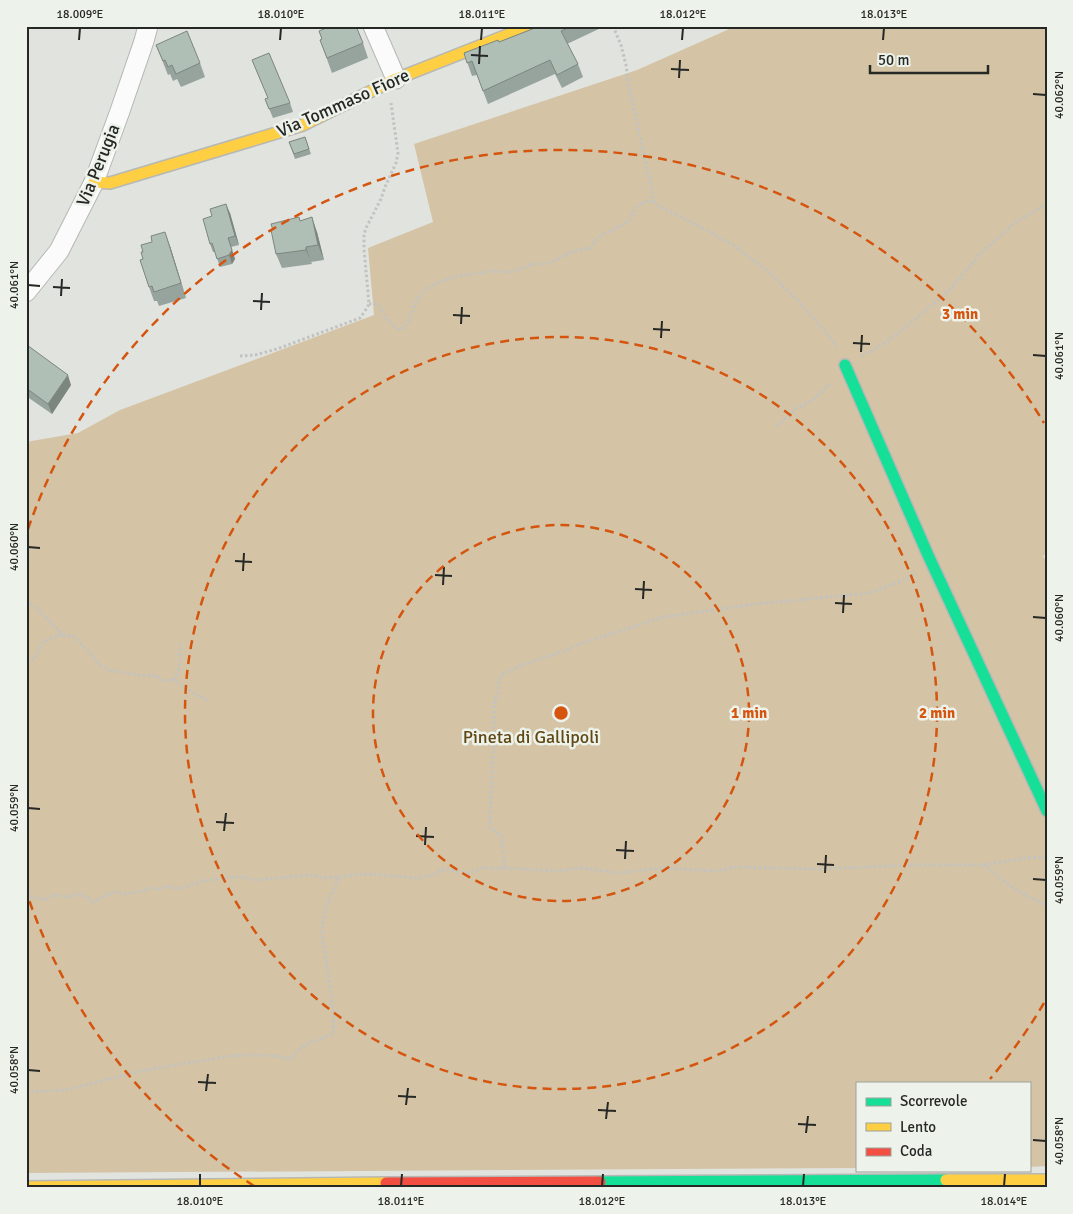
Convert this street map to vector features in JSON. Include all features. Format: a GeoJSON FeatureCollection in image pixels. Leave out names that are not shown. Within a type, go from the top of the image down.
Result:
{"type":"FeatureCollection","features":[{"type":"Feature","properties":{"kind":"main road","name":"Via Tommaso Fiore"},"geometry":{"type":"LineString","coordinates":[[94,182],[110,183],[303,125],[392,81],[530,26]]}},
{"type":"Feature","properties":{"kind":"main road"},"geometry":{"type":"LineString","coordinates":[[847,369],[928,555],[1047,811]]}},
{"type":"Feature","properties":{"kind":"main road"},"geometry":{"type":"LineString","coordinates":[[33,1187],[1047,1180]]}},
{"type":"Feature","properties":{"kind":"street","name":"Via Perugia"},"geometry":{"type":"LineString","coordinates":[[26,292],[59,251],[94,182],[148,26]]}},
{"type":"Feature","properties":{"kind":"street"},"geometry":{"type":"LineString","coordinates":[[373,26],[392,81]]}},
{"type":"Feature","properties":{"kind":"path"},"geometry":{"type":"LineString","coordinates":[[613,26],[621,45],[626,65],[654,200],[658,205],[738,248],[770,273],[799,302],[834,342],[847,369]]}},
{"type":"Feature","properties":{"kind":"path"},"geometry":{"type":"LineString","coordinates":[[240,356],[255,355],[277,349],[360,318],[367,308],[369,304],[364,234],[396,163],[398,152],[392,81]]}},
{"type":"Feature","properties":{"kind":"path"},"geometry":{"type":"LineString","coordinates":[[369,304],[376,304],[380,307],[386,319],[400,330],[409,320],[419,295],[434,284],[460,275],[482,274],[488,271],[513,272],[532,264],[546,264],[574,251],[591,248],[607,232],[627,224],[635,207],[645,201],[654,200]]}},
{"type":"Feature","properties":{"kind":"path"},"geometry":{"type":"LineString","coordinates":[[777,426],[794,409],[813,400],[868,352],[891,340],[956,283],[981,253],[1014,223],[1047,204]]}},
{"type":"Feature","properties":{"kind":"path"},"geometry":{"type":"LineString","coordinates":[[504,868],[501,836],[490,827],[494,706],[501,675],[522,665],[574,646],[663,617],[756,604],[869,593],[902,582],[917,572],[928,555]]}},
{"type":"Feature","properties":{"kind":"path"},"geometry":{"type":"LineString","coordinates":[[26,601],[38,609],[63,634]]}},
{"type":"Feature","properties":{"kind":"path"},"geometry":{"type":"LineString","coordinates":[[26,660],[34,659],[43,642],[58,635],[73,636],[92,655],[98,664],[108,670],[174,680],[196,695],[208,700]]}},
{"type":"Feature","properties":{"kind":"path"},"geometry":{"type":"LineString","coordinates":[[174,680],[179,669],[180,643]]}},
{"type":"Feature","properties":{"kind":"path"},"geometry":{"type":"LineString","coordinates":[[26,895],[42,900],[55,895],[67,898],[81,894],[94,902],[118,892],[126,894],[149,888],[160,889],[166,886],[184,888],[203,881],[231,877],[255,880],[312,875],[324,878],[352,874],[369,874],[419,878],[436,874],[442,869],[469,873],[484,867],[557,871],[582,868],[619,873],[662,868],[715,871],[736,867],[816,869],[915,865],[983,865],[1026,858],[1047,857]]}},
{"type":"Feature","properties":{"kind":"path"},"geometry":{"type":"LineString","coordinates":[[983,865],[1016,890],[1047,906]]}},
{"type":"Feature","properties":{"kind":"path"},"geometry":{"type":"LineString","coordinates":[[26,1092],[66,1090],[140,1071],[229,1056],[278,1056],[290,1059],[310,1042],[333,1034],[323,925],[332,890],[340,876]]}},
{"type":"Feature","properties":{"kind":"green space","name":"Pineta di Gallipoli"},"geometry":{"type":"Polygon","coordinates":[[[736,26],[1047,26],[1047,554],[1043,556],[1047,562],[1047,1166],[1030,1167],[1030,1082],[856,1082],[856,1168],[26,1173],[26,442],[78,433],[120,410],[374,315],[368,248],[433,222],[414,144],[637,70],[736,26]]]}},
{"type":"Feature","properties":{"kind":"building"},"geometry":{"type":"Polygon","coordinates":[[[331,26],[356,26],[363,43],[327,58],[320,40],[322,39],[319,31],[331,26]]]}},
{"type":"Feature","properties":{"kind":"building"},"geometry":{"type":"Polygon","coordinates":[[[540,26],[572,26],[561,31],[578,64],[557,75],[550,60],[483,91],[472,61],[467,63],[464,53],[540,26]]]}},
{"type":"Feature","properties":{"kind":"building"},"geometry":{"type":"Polygon","coordinates":[[[187,31],[200,63],[176,74],[172,65],[168,67],[165,60],[163,61],[156,45],[187,31]]]}},
{"type":"Feature","properties":{"kind":"building"},"geometry":{"type":"Polygon","coordinates":[[[269,53],[290,103],[269,109],[265,99],[268,98],[252,60],[269,53]]]}},
{"type":"Feature","properties":{"kind":"building"},"geometry":{"type":"Polygon","coordinates":[[[305,137],[309,149],[294,154],[289,142],[305,137]]]}},
{"type":"Feature","properties":{"kind":"building"},"geometry":{"type":"Polygon","coordinates":[[[226,204],[235,236],[228,238],[232,250],[229,255],[217,259],[212,243],[210,244],[203,219],[212,216],[210,209],[226,204]]]}},
{"type":"Feature","properties":{"kind":"building"},"geometry":{"type":"Polygon","coordinates":[[[299,217],[300,221],[312,217],[318,245],[306,247],[306,250],[276,254],[271,224],[299,217]]]}},
{"type":"Feature","properties":{"kind":"building"},"geometry":{"type":"Polygon","coordinates":[[[165,232],[181,283],[154,292],[152,286],[149,287],[140,260],[143,259],[141,245],[152,242],[151,236],[165,232]]]}},
{"type":"Feature","properties":{"kind":"building"},"geometry":{"type":"Polygon","coordinates":[[[27,345],[68,375],[48,404],[26,388],[27,345]]]}},
{"type":"Feature","properties":{"kind":"traffic: fast"},"geometry":{"type":"LineString","coordinates":[[845,365],[928,555],[1047,811]]}},
{"type":"Feature","properties":{"kind":"traffic: fast"},"geometry":{"type":"LineString","coordinates":[[600,1182],[946,1180]]}},
{"type":"Feature","properties":{"kind":"traffic: slow"},"geometry":{"type":"LineString","coordinates":[[94,182],[110,183],[303,125],[396,79],[530,26]]}},
{"type":"Feature","properties":{"kind":"traffic: slow"},"geometry":{"type":"LineString","coordinates":[[946,1180],[1047,1180]]}},
{"type":"Feature","properties":{"kind":"traffic: slow"},"geometry":{"type":"LineString","coordinates":[[26,1187],[386,1183]]}},
{"type":"Feature","properties":{"kind":"traffic: jam"},"geometry":{"type":"LineString","coordinates":[[386,1183],[600,1182]]}}]}
